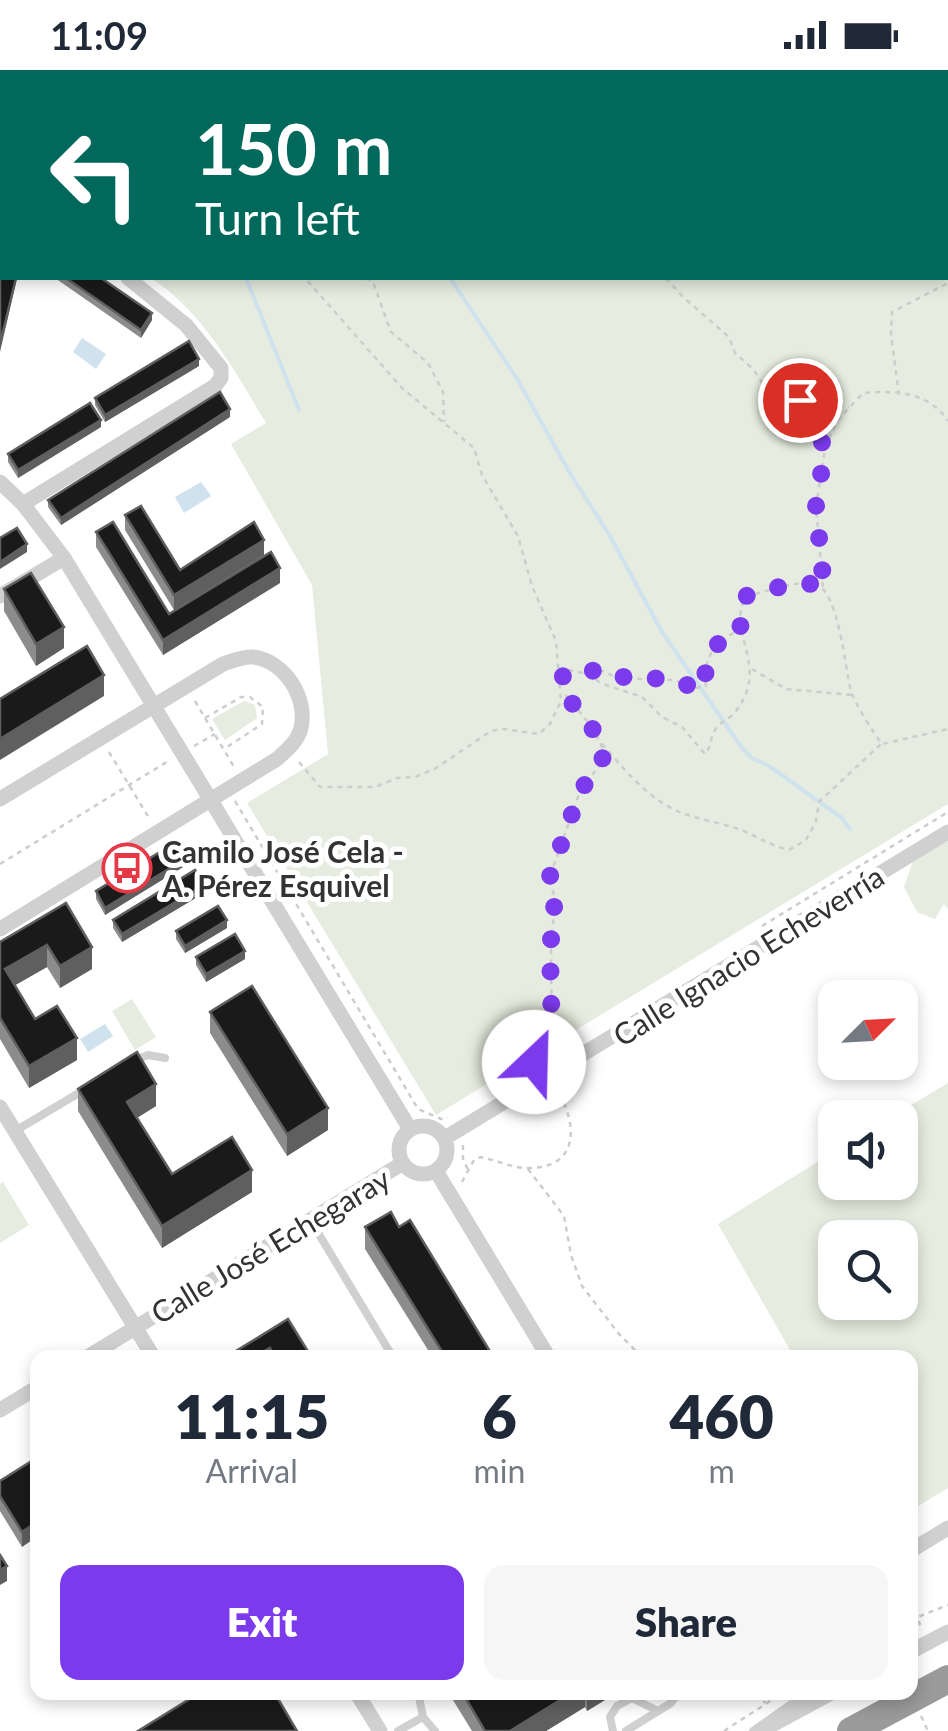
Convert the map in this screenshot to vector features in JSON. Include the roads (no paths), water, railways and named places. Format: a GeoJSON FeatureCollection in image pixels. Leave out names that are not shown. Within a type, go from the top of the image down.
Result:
{"type":"FeatureCollection","features":[{"type":"Feature","properties":{"kind":"highway"},"geometry":{"type":"LineString","coordinates":[[918,1695],[948,1679]]}},
{"type":"Feature","properties":{"kind":"highway"},"geometry":{"type":"LineString","coordinates":[[851,1731],[909,1700]]}},
{"type":"Feature","properties":{"kind":"street"},"geometry":{"type":"LineString","coordinates":[[23,504],[215,386],[221,378],[221,368],[186,325],[130,280]]}},
{"type":"Feature","properties":{"kind":"street"},"geometry":{"type":"LineString","coordinates":[[0,482],[23,504],[64,558],[410,1129]]}},
{"type":"Feature","properties":{"kind":"street"},"geometry":{"type":"LineString","coordinates":[[0,596],[64,558]]}},
{"type":"Feature","properties":{"kind":"street"},"geometry":{"type":"LineString","coordinates":[[0,799],[222,664],[254,657],[276,666],[289,678],[298,695],[301,731],[288,749],[0,929]]}},
{"type":"Feature","properties":{"kind":"street","name":"Calle Ignacio Echeverría"},"geometry":{"type":"LineString","coordinates":[[445,1138],[547,1069],[948,832]]}},
{"type":"Feature","properties":{"kind":"street"},"geometry":{"type":"LineString","coordinates":[[0,1107],[150,1350]]}},
{"type":"Feature","properties":{"kind":"street"},"geometry":{"type":"LineString","coordinates":[[430,1126],[445,1138],[447,1154],[436,1170],[418,1174],[403,1163],[398,1148],[410,1129],[430,1126]]}},
{"type":"Feature","properties":{"kind":"street","name":"Calle José Echegaray"},"geometry":{"type":"LineString","coordinates":[[98,1350],[403,1163]]}},
{"type":"Feature","properties":{"kind":"street"},"geometry":{"type":"LineString","coordinates":[[436,1170],[544,1350]]}},
{"type":"Feature","properties":{"kind":"street"},"geometry":{"type":"LineString","coordinates":[[0,1410],[30,1392]]}},
{"type":"Feature","properties":{"kind":"street"},"geometry":{"type":"LineString","coordinates":[[918,1546],[948,1528]]}},
{"type":"Feature","properties":{"kind":"street"},"geometry":{"type":"LineString","coordinates":[[918,1648],[948,1632]]}},
{"type":"Feature","properties":{"kind":"street"},"geometry":{"type":"LineString","coordinates":[[361,1700],[380,1731]]}},
{"type":"Feature","properties":{"kind":"street"},"geometry":{"type":"LineString","coordinates":[[761,1731],[819,1700]]}},
{"type":"Feature","properties":{"kind":"lane"},"geometry":{"type":"LineString","coordinates":[[128,1064],[148,1055],[165,1058]]}},
{"type":"Feature","properties":{"kind":"lane"},"geometry":{"type":"LineString","coordinates":[[15,1131],[96,1083]]}},
{"type":"Feature","properties":{"kind":"lane"},"geometry":{"type":"LineString","coordinates":[[311,1221],[389,1350]]}},
{"type":"Feature","properties":{"kind":"lane"},"geometry":{"type":"LineString","coordinates":[[420,1700],[423,1717],[435,1731]]}},
{"type":"Feature","properties":{"kind":"lane"},"geometry":{"type":"LineString","coordinates":[[613,1731],[610,1717],[617,1706],[628,1700]]}},
{"type":"Feature","properties":{"kind":"lane"},"geometry":{"type":"LineString","coordinates":[[636,1700],[658,1711]]}},
{"type":"Feature","properties":{"kind":"lane"},"geometry":{"type":"LineString","coordinates":[[626,1731],[671,1700]]}},
{"type":"Feature","properties":{"kind":"lane"},"geometry":{"type":"LineString","coordinates":[[752,1731],[797,1700]]}},
{"type":"Feature","properties":{"kind":"lane"},"geometry":{"type":"LineString","coordinates":[[398,1731],[423,1717]]}},
{"type":"Feature","properties":{"kind":"water"},"geometry":{"type":"Polygon","coordinates":[[[82,338],[106,354],[96,369],[73,352],[82,338]]]}},
{"type":"Feature","properties":{"kind":"water"},"geometry":{"type":"Polygon","coordinates":[[[201,482],[211,496],[184,513],[175,497],[201,482]]]}},
{"type":"Feature","properties":{"kind":"water"},"geometry":{"type":"Polygon","coordinates":[[[105,1024],[113,1036],[88,1052],[80,1039],[105,1024]]]}},
{"type":"Feature","properties":{"kind":"waterway"},"geometry":{"type":"LineString","coordinates":[[247,280],[299,410]]}},
{"type":"Feature","properties":{"kind":"waterway"},"geometry":{"type":"LineString","coordinates":[[451,280],[516,377],[662,632],[742,748],[842,818],[850,829]]}},
{"type":"Feature","properties":{"kind":"place","name":"Camilo José Cela - A. Pérez Esquivel"},"geometry":{"type":"Point","coordinates":[127,868]}}]}
